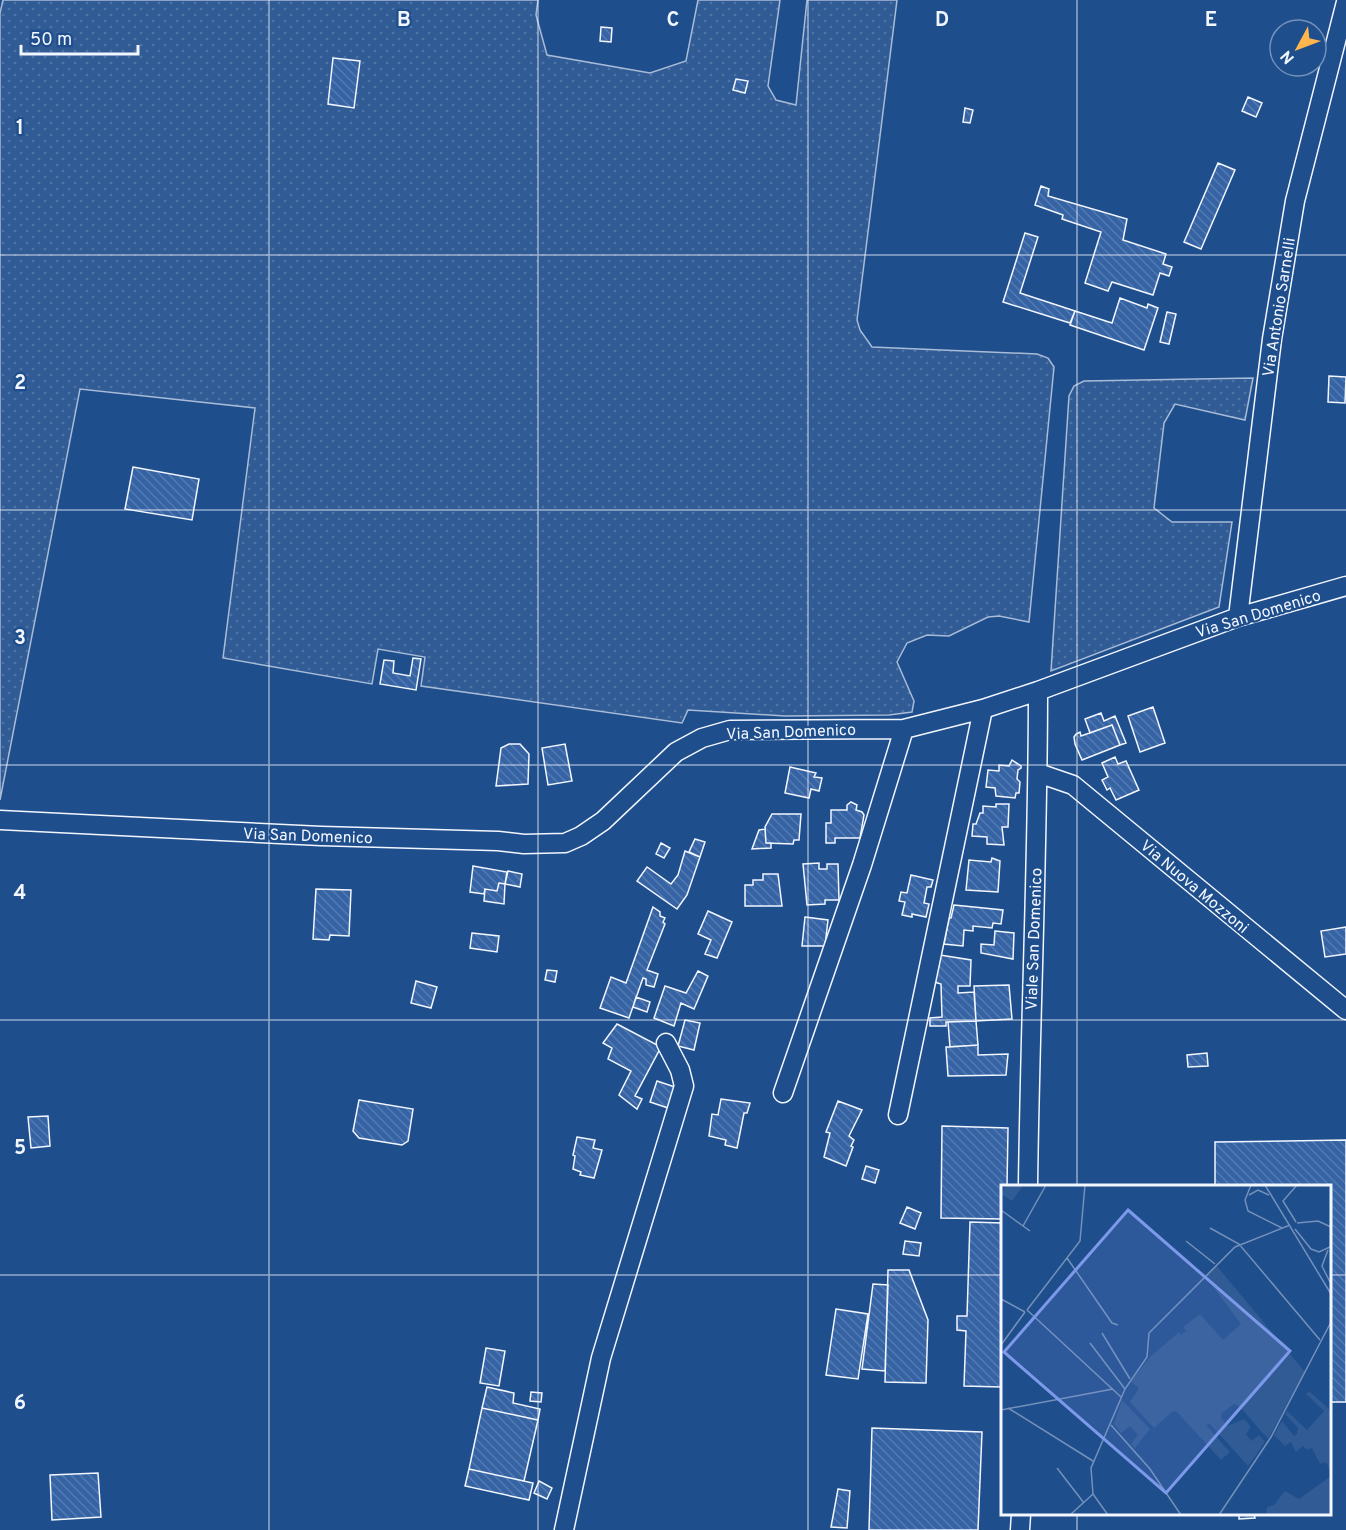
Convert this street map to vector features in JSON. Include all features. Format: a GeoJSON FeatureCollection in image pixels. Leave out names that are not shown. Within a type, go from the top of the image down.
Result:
{"type":"FeatureCollection","features":[{"type":"Feature","properties":{"kind":"street","name":"Via Antonio Sarnelli"},"geometry":{"type":"LineString","coordinates":[[1238,617],[1272,339],[1295,201],[1346,2]]}},
{"type":"Feature","properties":{"kind":"street","name":"Via San Domenico"},"geometry":{"type":"LineString","coordinates":[[0,820],[309,836],[498,840],[524,844],[565,843],[603,821],[675,752],[702,738],[730,730],[904,729],[983,709],[1238,617],[1346,586]]}},
{"type":"Feature","properties":{"kind":"street","name":"Viale San Domenico"},"geometry":{"type":"LineString","coordinates":[[1028,1185],[1038,691]]}},
{"type":"Feature","properties":{"kind":"street"},"geometry":{"type":"LineString","coordinates":[[898,1115],[983,709]]}},
{"type":"Feature","properties":{"kind":"street"},"geometry":{"type":"LineString","coordinates":[[783,1093],[862,865],[904,729]]}},
{"type":"Feature","properties":{"kind":"street","name":"Via Nuova Mozzoni"},"geometry":{"type":"LineString","coordinates":[[1038,773],[1073,785],[1346,1010]]}},
{"type":"Feature","properties":{"kind":"street"},"geometry":{"type":"LineString","coordinates":[[564,1530],[601,1358],[684,1086],[680,1070],[666,1043]]}},
{"type":"Feature","properties":{"kind":"street"},"geometry":{"type":"LineString","coordinates":[[1020,1530],[1021,1515]]}},
{"type":"Feature","properties":{"kind":"shaded area"},"geometry":{"type":"Polygon","coordinates":[[[3,0],[538,0],[536,15],[547,55],[650,73],[686,61],[698,0],[780,0],[768,86],[776,100],[796,105],[807,0],[897,0],[857,320],[860,330],[872,347],[1037,354],[1048,358],[1054,367],[1029,622],[999,616],[988,617],[949,636],[927,635],[907,643],[897,662],[914,701],[912,712],[889,715],[785,716],[688,710],[682,723],[421,686],[425,657],[378,649],[372,684],[223,658],[255,408],[80,389],[0,800],[0,13],[3,0]]]}},
{"type":"Feature","properties":{"kind":"shaded area"},"geometry":{"type":"Polygon","coordinates":[[[1253,378],[1245,420],[1175,404],[1164,423],[1154,508],[1172,522],[1232,522],[1219,607],[1051,671],[1069,396],[1074,386],[1084,381],[1253,378]]]}},
{"type":"Feature","properties":{"kind":"building"},"geometry":{"type":"Polygon","coordinates":[[[601,27],[612,28],[611,42],[600,41],[601,27]]]}},
{"type":"Feature","properties":{"kind":"building"},"geometry":{"type":"Polygon","coordinates":[[[333,58],[360,61],[354,108],[328,104],[333,58]]]}},
{"type":"Feature","properties":{"kind":"building"},"geometry":{"type":"Polygon","coordinates":[[[736,79],[748,81],[745,93],[733,90],[736,79]]]}},
{"type":"Feature","properties":{"kind":"building"},"geometry":{"type":"Polygon","coordinates":[[[1248,97],[1262,103],[1256,117],[1242,111],[1248,97]]]}},
{"type":"Feature","properties":{"kind":"building"},"geometry":{"type":"Polygon","coordinates":[[[965,108],[973,110],[970,123],[963,122],[965,108]]]}},
{"type":"Feature","properties":{"kind":"building"},"geometry":{"type":"Polygon","coordinates":[[[1218,163],[1235,170],[1201,249],[1184,242],[1218,163]]]}},
{"type":"Feature","properties":{"kind":"building"},"geometry":{"type":"Polygon","coordinates":[[[1041,186],[1049,189],[1048,196],[1127,219],[1123,240],[1166,254],[1163,264],[1172,267],[1169,276],[1160,273],[1153,295],[1112,282],[1108,291],[1085,283],[1101,232],[1062,219],[1063,215],[1035,205],[1041,186]]]}},
{"type":"Feature","properties":{"kind":"building"},"geometry":{"type":"Polygon","coordinates":[[[1025,233],[1038,237],[1020,293],[1075,311],[1070,323],[1003,302],[1025,233]]]}},
{"type":"Feature","properties":{"kind":"building"},"geometry":{"type":"Polygon","coordinates":[[[1120,298],[1147,308],[1148,304],[1158,308],[1144,350],[1070,325],[1075,311],[1112,323],[1120,298]]]}},
{"type":"Feature","properties":{"kind":"building"},"geometry":{"type":"Polygon","coordinates":[[[1167,312],[1176,314],[1169,344],[1160,342],[1167,312]]]}},
{"type":"Feature","properties":{"kind":"building"},"geometry":{"type":"Polygon","coordinates":[[[1329,376],[1346,377],[1345,403],[1328,402],[1329,376]]]}},
{"type":"Feature","properties":{"kind":"building"},"geometry":{"type":"Polygon","coordinates":[[[133,467],[199,479],[192,520],[125,509],[133,467]]]}},
{"type":"Feature","properties":{"kind":"building"},"geometry":{"type":"Polygon","coordinates":[[[413,658],[421,659],[416,690],[380,684],[384,660],[394,661],[393,673],[410,676],[413,658]]]}},
{"type":"Feature","properties":{"kind":"building"},"geometry":{"type":"Polygon","coordinates":[[[1153,707],[1165,743],[1140,752],[1128,716],[1153,707]]]}},
{"type":"Feature","properties":{"kind":"building"},"geometry":{"type":"Polygon","coordinates":[[[1101,713],[1104,721],[1115,716],[1126,743],[1120,745],[1112,725],[1090,733],[1085,719],[1101,713]]]}},
{"type":"Feature","properties":{"kind":"building"},"geometry":{"type":"Polygon","coordinates":[[[1112,725],[1120,745],[1082,760],[1075,744],[1076,734],[1080,732],[1081,736],[1112,725]]]}},
{"type":"Feature","properties":{"kind":"building"},"geometry":{"type":"Polygon","coordinates":[[[509,744],[520,744],[529,754],[528,784],[496,786],[501,748],[509,744]]]}},
{"type":"Feature","properties":{"kind":"building"},"geometry":{"type":"Polygon","coordinates":[[[565,744],[572,781],[548,785],[542,748],[565,744]]]}},
{"type":"Feature","properties":{"kind":"building"},"geometry":{"type":"Polygon","coordinates":[[[1115,757],[1118,764],[1126,761],[1139,790],[1116,800],[1110,788],[1107,790],[1102,780],[1108,777],[1102,763],[1115,757]]]}},
{"type":"Feature","properties":{"kind":"building"},"geometry":{"type":"Polygon","coordinates":[[[1012,760],[1021,766],[1017,779],[1020,782],[1019,793],[1016,793],[1015,798],[996,796],[995,788],[986,787],[988,770],[999,771],[999,765],[1009,766],[1012,760]]]}},
{"type":"Feature","properties":{"kind":"building"},"geometry":{"type":"Polygon","coordinates":[[[790,767],[816,773],[814,777],[822,778],[819,791],[811,789],[809,798],[785,793],[790,767]]]}},
{"type":"Feature","properties":{"kind":"building"},"geometry":{"type":"Polygon","coordinates":[[[851,802],[857,805],[856,810],[864,815],[860,838],[835,838],[835,843],[826,843],[826,823],[831,823],[831,810],[847,810],[847,805],[851,802]]]}},
{"type":"Feature","properties":{"kind":"building"},"geometry":{"type":"Polygon","coordinates":[[[996,804],[1009,804],[1008,827],[1002,827],[1004,845],[987,844],[987,837],[972,836],[973,824],[976,824],[980,813],[983,813],[983,806],[996,807],[996,804]]]}},
{"type":"Feature","properties":{"kind":"building"},"geometry":{"type":"Polygon","coordinates":[[[772,814],[801,814],[799,840],[794,840],[793,844],[766,843],[765,827],[772,814]]]}},
{"type":"Feature","properties":{"kind":"building"},"geometry":{"type":"Polygon","coordinates":[[[765,829],[766,843],[771,843],[771,848],[752,849],[759,830],[765,829]]]}},
{"type":"Feature","properties":{"kind":"building"},"geometry":{"type":"Polygon","coordinates":[[[695,839],[705,842],[700,857],[689,852],[695,839]]]}},
{"type":"Feature","properties":{"kind":"building"},"geometry":{"type":"Polygon","coordinates":[[[661,843],[670,848],[664,858],[656,854],[661,843]]]}},
{"type":"Feature","properties":{"kind":"building"},"geometry":{"type":"Polygon","coordinates":[[[685,851],[700,857],[687,895],[677,909],[637,881],[647,867],[671,884],[678,875],[685,851]]]}},
{"type":"Feature","properties":{"kind":"building"},"geometry":{"type":"Polygon","coordinates":[[[992,858],[1000,861],[998,892],[966,890],[969,860],[991,862],[992,858]]]}},
{"type":"Feature","properties":{"kind":"building"},"geometry":{"type":"Polygon","coordinates":[[[819,863],[819,869],[827,869],[827,864],[838,864],[839,900],[825,900],[825,904],[807,905],[803,864],[819,863]]]}},
{"type":"Feature","properties":{"kind":"building"},"geometry":{"type":"Polygon","coordinates":[[[473,866],[507,872],[505,884],[499,883],[497,891],[485,889],[484,894],[470,892],[473,866]]]}},
{"type":"Feature","properties":{"kind":"building"},"geometry":{"type":"Polygon","coordinates":[[[508,871],[522,874],[520,887],[505,884],[508,871]]]}},
{"type":"Feature","properties":{"kind":"building"},"geometry":{"type":"Polygon","coordinates":[[[763,874],[778,874],[782,906],[745,906],[745,885],[753,885],[753,880],[763,880],[763,874]]]}},
{"type":"Feature","properties":{"kind":"building"},"geometry":{"type":"Polygon","coordinates":[[[911,875],[933,880],[931,887],[927,887],[924,903],[929,904],[926,917],[912,914],[912,917],[902,915],[905,902],[899,901],[901,892],[907,893],[911,875]]]}},
{"type":"Feature","properties":{"kind":"building"},"geometry":{"type":"Polygon","coordinates":[[[499,883],[505,884],[504,904],[484,901],[485,889],[497,891],[499,883]]]}},
{"type":"Feature","properties":{"kind":"building"},"geometry":{"type":"Polygon","coordinates":[[[316,889],[351,890],[349,936],[330,935],[329,940],[313,939],[316,889]]]}},
{"type":"Feature","properties":{"kind":"building"},"geometry":{"type":"Polygon","coordinates":[[[954,905],[1003,910],[1001,924],[993,923],[992,928],[973,926],[973,931],[964,930],[963,946],[944,944],[954,905]]]}},
{"type":"Feature","properties":{"kind":"building"},"geometry":{"type":"Polygon","coordinates":[[[653,907],[660,912],[660,916],[665,918],[663,922],[665,924],[647,970],[658,974],[654,987],[646,985],[646,979],[643,978],[629,1018],[600,1008],[611,977],[626,983],[653,907]]]}},
{"type":"Feature","properties":{"kind":"building"},"geometry":{"type":"Polygon","coordinates":[[[708,911],[732,922],[717,958],[705,954],[711,940],[698,934],[708,911]]]}},
{"type":"Feature","properties":{"kind":"building"},"geometry":{"type":"Polygon","coordinates":[[[805,917],[828,920],[825,946],[802,946],[805,917]]]}},
{"type":"Feature","properties":{"kind":"building"},"geometry":{"type":"Polygon","coordinates":[[[1346,927],[1346,954],[1325,957],[1321,931],[1346,927]]]}},
{"type":"Feature","properties":{"kind":"building"},"geometry":{"type":"Polygon","coordinates":[[[995,931],[1014,933],[1013,959],[981,953],[981,944],[994,945],[995,931]]]}},
{"type":"Feature","properties":{"kind":"building"},"geometry":{"type":"Polygon","coordinates":[[[472,933],[499,936],[497,952],[470,948],[472,933]]]}},
{"type":"Feature","properties":{"kind":"building"},"geometry":{"type":"Polygon","coordinates":[[[940,955],[971,960],[970,986],[958,986],[958,993],[974,992],[976,1021],[946,1022],[946,1026],[930,1026],[930,1018],[942,1017],[941,984],[934,982],[940,955]]]}},
{"type":"Feature","properties":{"kind":"building"},"geometry":{"type":"Polygon","coordinates":[[[547,970],[557,971],[555,982],[545,980],[547,970]]]}},
{"type":"Feature","properties":{"kind":"building"},"geometry":{"type":"Polygon","coordinates":[[[698,971],[708,976],[694,1009],[681,1003],[674,1026],[654,1018],[665,986],[686,993],[698,971]]]}},
{"type":"Feature","properties":{"kind":"building"},"geometry":{"type":"Polygon","coordinates":[[[416,981],[437,987],[431,1008],[411,1003],[416,981]]]}},
{"type":"Feature","properties":{"kind":"building"},"geometry":{"type":"Polygon","coordinates":[[[1009,985],[1012,1019],[976,1021],[974,986],[1009,985]]]}},
{"type":"Feature","properties":{"kind":"building"},"geometry":{"type":"Polygon","coordinates":[[[636,997],[650,1002],[647,1012],[633,1007],[636,997]]]}},
{"type":"Feature","properties":{"kind":"building"},"geometry":{"type":"Polygon","coordinates":[[[685,1020],[700,1023],[694,1050],[678,1046],[685,1020]]]}},
{"type":"Feature","properties":{"kind":"building"},"geometry":{"type":"Polygon","coordinates":[[[976,1021],[978,1045],[950,1047],[948,1022],[976,1021]]]}},
{"type":"Feature","properties":{"kind":"building"},"geometry":{"type":"Polygon","coordinates":[[[617,1024],[661,1047],[635,1096],[642,1099],[637,1109],[619,1095],[631,1071],[608,1059],[612,1048],[603,1043],[617,1024]]]}},
{"type":"Feature","properties":{"kind":"building"},"geometry":{"type":"Polygon","coordinates":[[[978,1045],[978,1055],[1008,1054],[1006,1075],[948,1076],[946,1047],[978,1045]]]}},
{"type":"Feature","properties":{"kind":"building"},"geometry":{"type":"Polygon","coordinates":[[[1207,1053],[1208,1066],[1188,1067],[1187,1055],[1207,1053]]]}},
{"type":"Feature","properties":{"kind":"building"},"geometry":{"type":"Polygon","coordinates":[[[657,1081],[675,1087],[668,1108],[650,1102],[657,1081]]]}},
{"type":"Feature","properties":{"kind":"building"},"geometry":{"type":"Polygon","coordinates":[[[721,1099],[750,1103],[747,1113],[744,1113],[737,1148],[725,1145],[726,1140],[709,1136],[712,1114],[718,1115],[721,1099]]]}},
{"type":"Feature","properties":{"kind":"building"},"geometry":{"type":"Polygon","coordinates":[[[359,1100],[413,1109],[408,1141],[402,1145],[359,1138],[353,1131],[359,1100]]]}},
{"type":"Feature","properties":{"kind":"building"},"geometry":{"type":"Polygon","coordinates":[[[838,1101],[862,1110],[849,1136],[854,1140],[846,1166],[824,1157],[830,1133],[826,1132],[838,1101]]]}},
{"type":"Feature","properties":{"kind":"building"},"geometry":{"type":"Polygon","coordinates":[[[48,1116],[50,1146],[31,1148],[28,1117],[48,1116]]]}},
{"type":"Feature","properties":{"kind":"building"},"geometry":{"type":"Polygon","coordinates":[[[942,1126],[1008,1128],[1007,1185],[1001,1185],[1001,1219],[941,1218],[942,1126]]]}},
{"type":"Feature","properties":{"kind":"building"},"geometry":{"type":"Polygon","coordinates":[[[577,1137],[595,1140],[593,1148],[602,1150],[594,1178],[580,1175],[581,1172],[573,1169],[577,1137]]]}},
{"type":"Feature","properties":{"kind":"building"},"geometry":{"type":"Polygon","coordinates":[[[1346,1140],[1346,1402],[1331,1402],[1331,1185],[1215,1185],[1215,1142],[1346,1140]]]}},
{"type":"Feature","properties":{"kind":"building"},"geometry":{"type":"Polygon","coordinates":[[[866,1166],[879,1170],[875,1183],[862,1179],[866,1166]]]}},
{"type":"Feature","properties":{"kind":"building"},"geometry":{"type":"Polygon","coordinates":[[[907,1207],[921,1213],[915,1229],[900,1223],[907,1207]]]}},
{"type":"Feature","properties":{"kind":"building"},"geometry":{"type":"Polygon","coordinates":[[[970,1222],[1001,1223],[1001,1387],[964,1386],[966,1331],[957,1330],[957,1316],[967,1316],[970,1222]]]}},
{"type":"Feature","properties":{"kind":"building"},"geometry":{"type":"Polygon","coordinates":[[[905,1241],[921,1243],[919,1256],[903,1254],[905,1241]]]}},
{"type":"Feature","properties":{"kind":"building"},"geometry":{"type":"Polygon","coordinates":[[[888,1270],[909,1270],[928,1320],[926,1383],[885,1382],[888,1270]]]}},
{"type":"Feature","properties":{"kind":"building"},"geometry":{"type":"Polygon","coordinates":[[[873,1284],[888,1285],[885,1371],[862,1369],[873,1284]]]}},
{"type":"Feature","properties":{"kind":"building"},"geometry":{"type":"Polygon","coordinates":[[[836,1309],[868,1314],[858,1379],[826,1375],[836,1309]]]}},
{"type":"Feature","properties":{"kind":"building"},"geometry":{"type":"Polygon","coordinates":[[[486,1348],[505,1351],[499,1386],[480,1383],[486,1348]]]}},
{"type":"Feature","properties":{"kind":"building"},"geometry":{"type":"Polygon","coordinates":[[[487,1387],[514,1393],[513,1403],[540,1409],[538,1420],[482,1408],[487,1387]]]}},
{"type":"Feature","properties":{"kind":"building"},"geometry":{"type":"Polygon","coordinates":[[[531,1392],[542,1393],[541,1402],[530,1401],[531,1392]]]}},
{"type":"Feature","properties":{"kind":"building"},"geometry":{"type":"Polygon","coordinates":[[[482,1408],[538,1420],[524,1481],[469,1469],[482,1408]]]}},
{"type":"Feature","properties":{"kind":"building"},"geometry":{"type":"Polygon","coordinates":[[[872,1428],[982,1432],[978,1530],[869,1530],[872,1428]]]}},
{"type":"Feature","properties":{"kind":"building"},"geometry":{"type":"Polygon","coordinates":[[[469,1469],[533,1483],[529,1500],[465,1486],[469,1469]]]}},
{"type":"Feature","properties":{"kind":"building"},"geometry":{"type":"Polygon","coordinates":[[[98,1473],[101,1517],[52,1520],[50,1475],[98,1473]]]}},
{"type":"Feature","properties":{"kind":"building"},"geometry":{"type":"Polygon","coordinates":[[[539,1481],[552,1488],[547,1499],[534,1493],[539,1481]]]}},
{"type":"Feature","properties":{"kind":"building"},"geometry":{"type":"Polygon","coordinates":[[[838,1489],[850,1491],[847,1528],[831,1527],[838,1489]]]}},
{"type":"Feature","properties":{"kind":"building"},"geometry":{"type":"Polygon","coordinates":[[[1239,1515],[1254,1515],[1255,1518],[1239,1519],[1239,1515]]]}}]}
